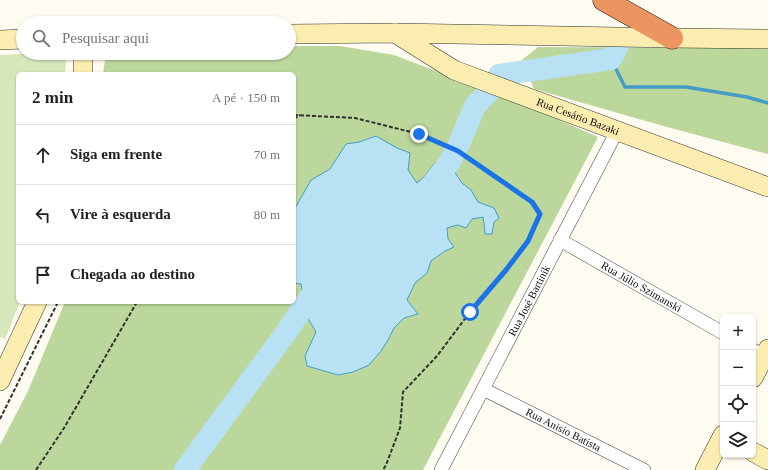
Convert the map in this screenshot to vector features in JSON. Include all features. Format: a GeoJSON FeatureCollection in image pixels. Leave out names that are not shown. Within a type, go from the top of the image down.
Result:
{"type":"FeatureCollection","features":[{"type":"Feature","properties":{"kind":"highway"},"geometry":{"type":"LineString","coordinates":[[604,0],[672,38]]}},
{"type":"Feature","properties":{"kind":"street"},"geometry":{"type":"LineString","coordinates":[[296,34],[395,33],[768,39]]}},
{"type":"Feature","properties":{"kind":"street","name":"Rua Cesário Bazaki"},"geometry":{"type":"LineString","coordinates":[[395,33],[454,70],[768,187]]}},
{"type":"Feature","properties":{"kind":"street"},"geometry":{"type":"LineString","coordinates":[[0,40],[16,39]]}},
{"type":"Feature","properties":{"kind":"street"},"geometry":{"type":"LineString","coordinates":[[83,60],[83,72]]}},
{"type":"Feature","properties":{"kind":"street","name":"Rua José Bartinik"},"geometry":{"type":"LineString","coordinates":[[441,470],[617,131]]}},
{"type":"Feature","properties":{"kind":"street","name":"Rua Júlio Szimanski"},"geometry":{"type":"LineString","coordinates":[[560,240],[720,331]]}},
{"type":"Feature","properties":{"kind":"street"},"geometry":{"type":"LineString","coordinates":[[0,381],[36,304]]}},
{"type":"Feature","properties":{"kind":"street"},"geometry":{"type":"LineString","coordinates":[[756,369],[762,352]]}},
{"type":"Feature","properties":{"kind":"street","name":"Rua Anisio Batista"},"geometry":{"type":"LineString","coordinates":[[483,389],[644,470]]}},
{"type":"Feature","properties":{"kind":"street"},"geometry":{"type":"LineString","coordinates":[[705,470],[720,442]]}},
{"type":"Feature","properties":{"kind":"street"},"geometry":{"type":"LineString","coordinates":[[756,454],[768,460]]}},
{"type":"Feature","properties":{"kind":"path"},"geometry":{"type":"LineString","coordinates":[[296,115],[355,118],[419,134],[458,151],[532,202],[540,214],[528,241],[515,258],[470,312],[437,356],[403,392],[400,428],[386,464],[382,470]]}},
{"type":"Feature","properties":{"kind":"path"},"geometry":{"type":"LineString","coordinates":[[296,118],[300,115]]}},
{"type":"Feature","properties":{"kind":"path"},"geometry":{"type":"LineString","coordinates":[[0,419],[57,304]]}},
{"type":"Feature","properties":{"kind":"path"},"geometry":{"type":"LineString","coordinates":[[36,470],[64,428],[136,304]]}},
{"type":"Feature","properties":{"kind":"green space"},"geometry":{"type":"Polygon","coordinates":[[[296,46],[340,46],[394,55],[523,104],[598,137],[423,470],[0,470],[0,445],[28,391],[64,304],[296,304],[296,72],[103,72],[105,60],[296,60],[296,46]]]}},
{"type":"Feature","properties":{"kind":"green space"},"geometry":{"type":"Polygon","coordinates":[[[538,47],[768,48],[768,154],[534,89],[522,60],[538,47]]]}},
{"type":"Feature","properties":{"kind":"green space"},"geometry":{"type":"Polygon","coordinates":[[[16,54],[16,60],[66,60],[65,72],[16,72],[16,304],[19,304],[5,339],[0,337],[0,55],[16,54]]]}},
{"type":"Feature","properties":{"kind":"water"},"geometry":{"type":"Polygon","coordinates":[[[376,136],[397,148],[410,153],[408,170],[417,183],[435,163],[444,156],[462,183],[471,190],[478,202],[494,208],[499,218],[494,222],[492,234],[485,234],[483,217],[472,219],[466,228],[458,225],[447,228],[448,239],[454,247],[445,251],[431,261],[427,273],[415,283],[407,300],[418,314],[404,318],[394,328],[381,351],[369,365],[353,372],[338,375],[307,366],[305,356],[316,332],[306,315],[301,284],[296,283],[296,206],[311,180],[330,169],[346,144],[359,142],[376,136]]]}},
{"type":"Feature","properties":{"kind":"waterway"},"geometry":{"type":"LineString","coordinates":[[499,75],[611,59],[618,46]]}},
{"type":"Feature","properties":{"kind":"waterway"},"geometry":{"type":"LineString","coordinates":[[611,59],[625,87],[686,87],[747,97],[768,103]]}},
{"type":"Feature","properties":{"kind":"waterway"},"geometry":{"type":"LineString","coordinates":[[459,144],[475,106],[492,88]]}},
{"type":"Feature","properties":{"kind":"waterway"},"geometry":{"type":"LineString","coordinates":[[431,186],[453,156]]}},
{"type":"Feature","properties":{"kind":"waterway"},"geometry":{"type":"LineString","coordinates":[[185,470],[285,334],[321,281]]}},
{"type":"Feature","properties":{"kind":"route"},"geometry":{"type":"LineString","coordinates":[[419,134],[458,151],[532,202],[540,214],[528,241],[506,270],[470,312]]}}]}
